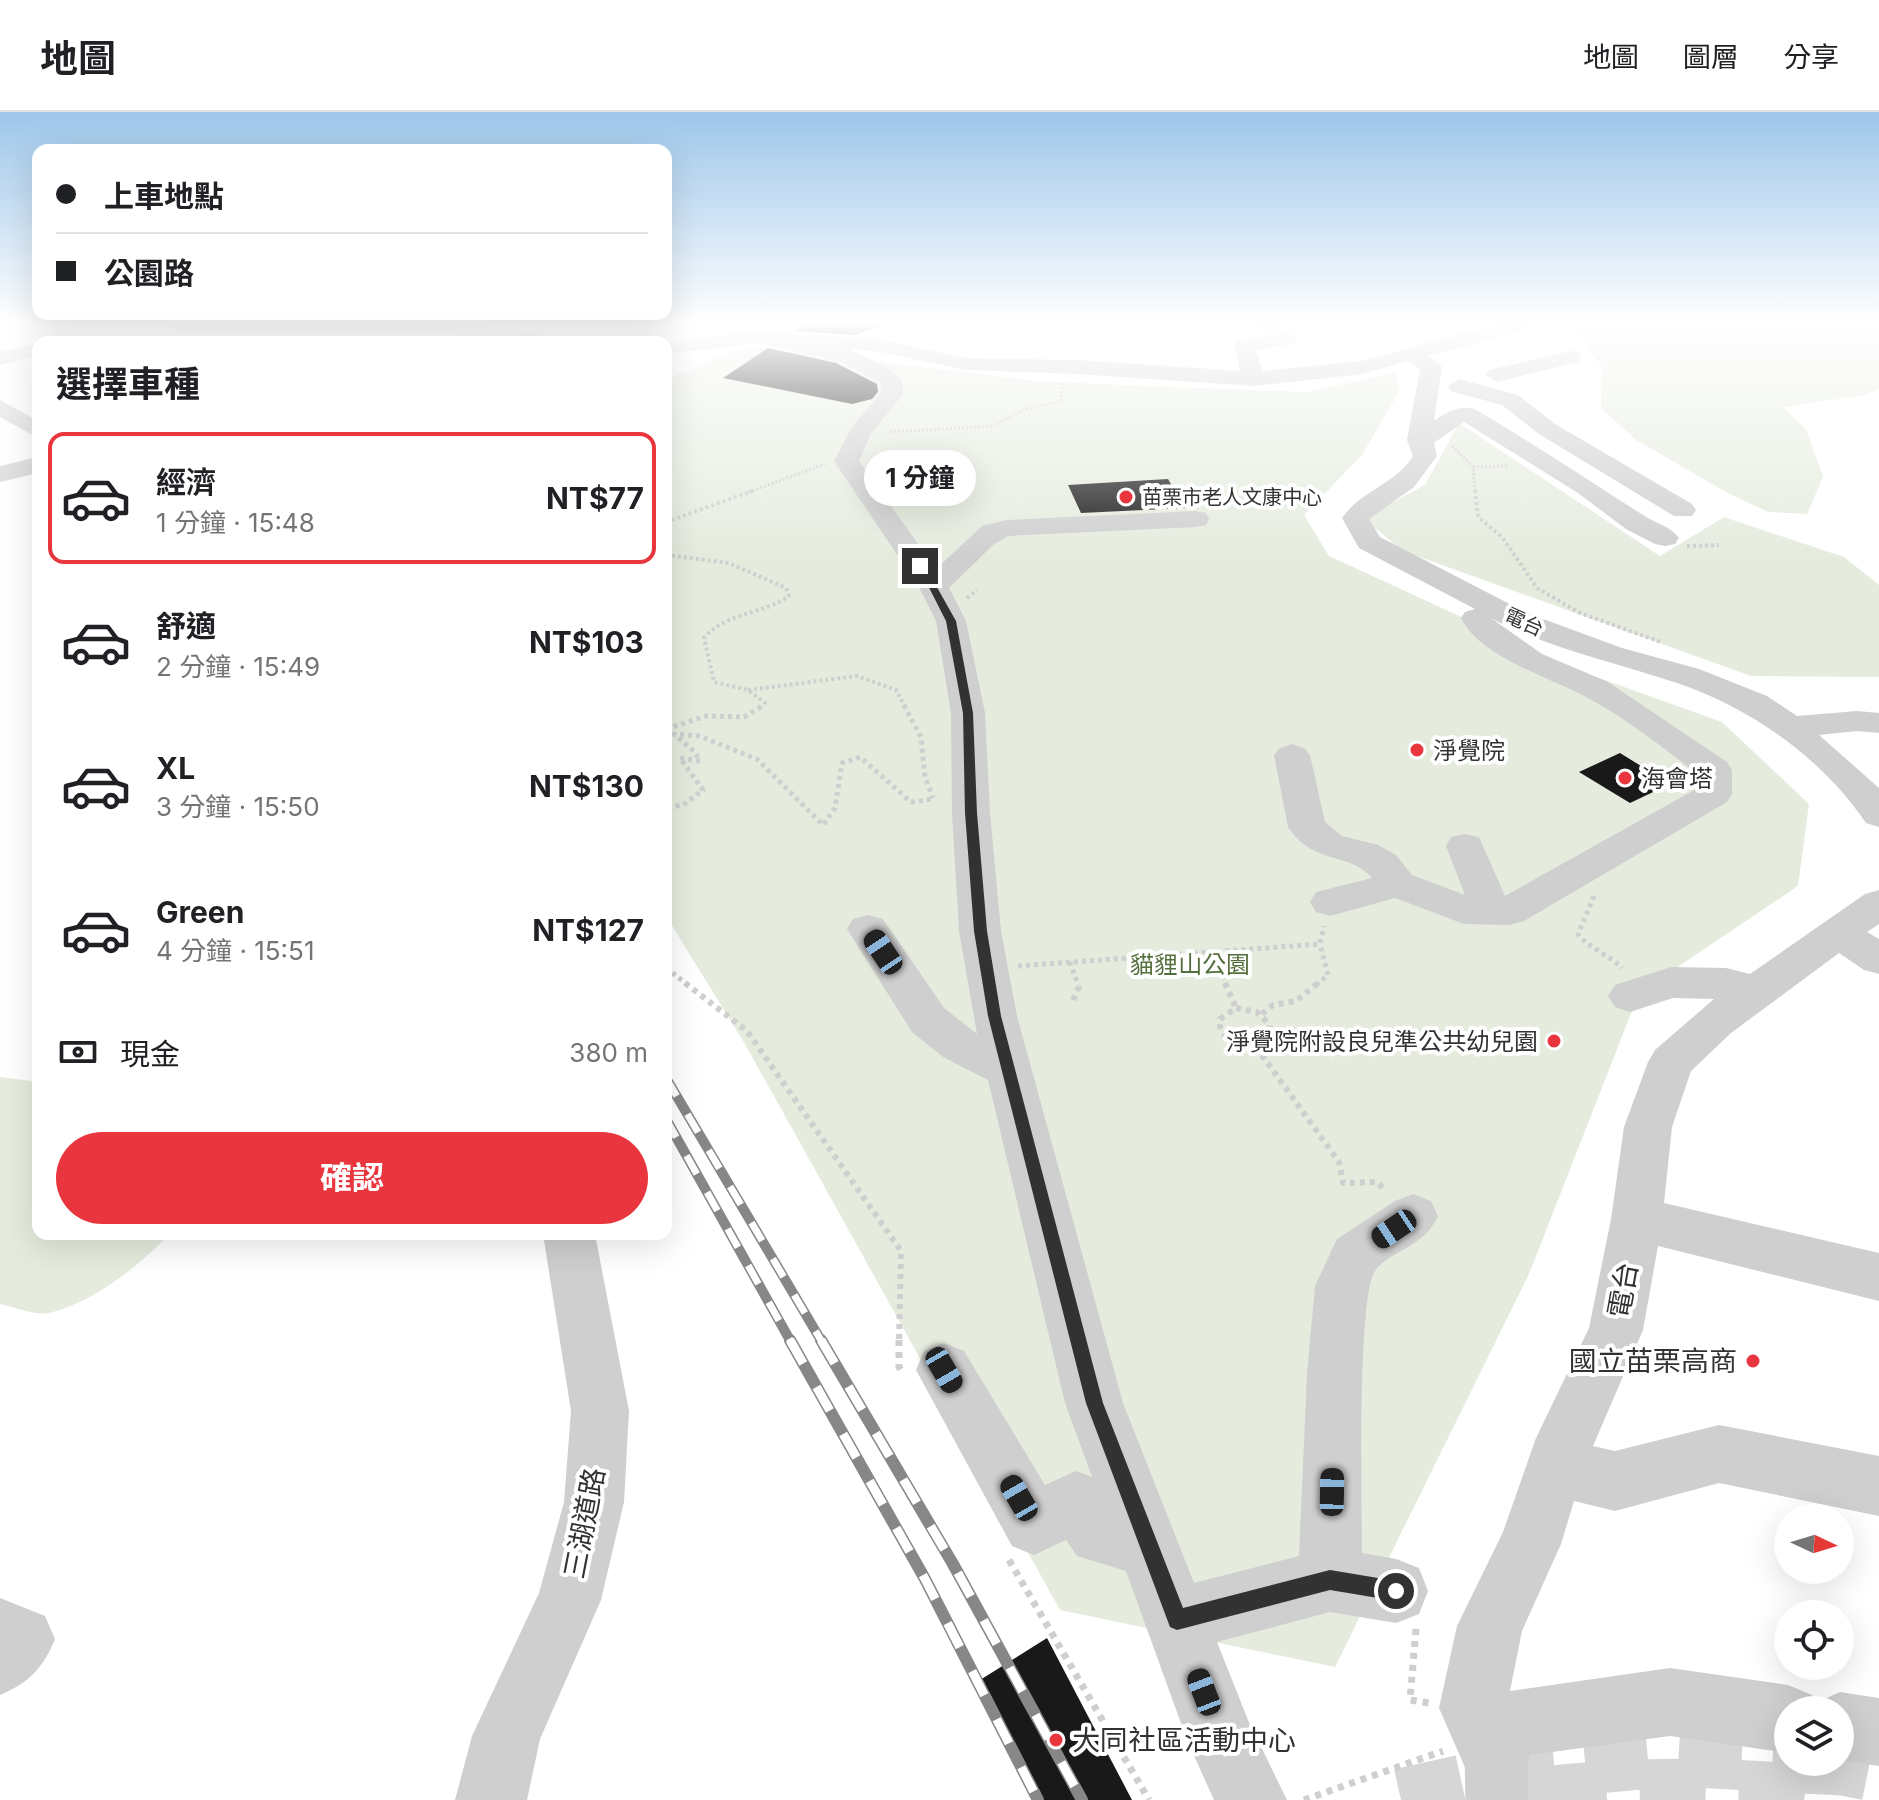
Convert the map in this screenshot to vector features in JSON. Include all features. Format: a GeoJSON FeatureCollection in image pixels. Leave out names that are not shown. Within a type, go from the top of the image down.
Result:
{"type":"FeatureCollection","features":[{"type":"Feature","properties":{"kind":"street"},"geometry":{"type":"LineString","coordinates":[[887,402],[847,446],[846,461],[934,587],[951,621],[968,713],[952,806],[1008,1069],[1094,1403],[1222,1740],[1251,1800]]}},
{"type":"Feature","properties":{"kind":"street","name":"電台"},"geometry":{"type":"LineString","coordinates":[[1428,402],[1433,438],[1417,473],[1404,486],[1355,518],[1369,542],[1465,594],[1560,638],[1688,676],[1755,703],[1790,727],[1873,798]]}},
{"type":"Feature","properties":{"kind":"street"},"geometry":{"type":"LineString","coordinates":[[1461,402],[1467,414],[1587,488],[1636,523],[1665,538]]}},
{"type":"Feature","properties":{"kind":"street"},"geometry":{"type":"LineString","coordinates":[[1512,402],[1547,429],[1683,510]]}},
{"type":"Feature","properties":{"kind":"street"},"geometry":{"type":"LineString","coordinates":[[0,407],[24,424]]}},
{"type":"Feature","properties":{"kind":"street"},"geometry":{"type":"LineString","coordinates":[[1433,438],[1427,438],[1443,422],[1467,414]]}},
{"type":"Feature","properties":{"kind":"street"},"geometry":{"type":"LineString","coordinates":[[0,474],[32,466]]}},
{"type":"Feature","properties":{"kind":"street"},"geometry":{"type":"LineString","coordinates":[[934,587],[983,539],[992,532],[1006,528],[1196,519]]}},
{"type":"Feature","properties":{"kind":"street"},"geometry":{"type":"LineString","coordinates":[[1292,755],[1307,827],[1329,845],[1364,854],[1382,864],[1398,884],[1464,910],[1510,911],[1714,794],[1714,770],[1676,741],[1596,689],[1531,661],[1479,624],[1465,594]]}},
{"type":"Feature","properties":{"kind":"street"},"geometry":{"type":"LineString","coordinates":[[1790,727],[1857,721],[1879,723]]}},
{"type":"Feature","properties":{"kind":"street"},"geometry":{"type":"LineString","coordinates":[[1465,846],[1491,911]]}},
{"type":"Feature","properties":{"kind":"street"},"geometry":{"type":"LineString","coordinates":[[1330,902],[1398,884]]}},
{"type":"Feature","properties":{"kind":"street"},"geometry":{"type":"LineString","coordinates":[[868,929],[928,1020],[959,1045],[1008,1069]]}},
{"type":"Feature","properties":{"kind":"street","name":"電台"},"geometry":{"type":"LineString","coordinates":[[1487,1749],[1490,1626],[1530,1544],[1557,1459],[1616,1330],[1637,1219],[1648,1127],[1671,1062],[1715,1021],[1757,991],[1865,932]]}},
{"type":"Feature","properties":{"kind":"street"},"geometry":{"type":"LineString","coordinates":[[1641,992],[1671,982],[1726,984],[1757,991]]}},
{"type":"Feature","properties":{"kind":"street"},"geometry":{"type":"LineString","coordinates":[[1330,1580],[1335,1374],[1342,1286],[1355,1255],[1413,1216]]}},
{"type":"Feature","properties":{"kind":"street"},"geometry":{"type":"LineString","coordinates":[[1637,1219],[1879,1277]]}},
{"type":"Feature","properties":{"kind":"street","name":"三湖道路"},"geometry":{"type":"LineString","coordinates":[[491,1800],[506,1736],[569,1600],[594,1502],[600,1411],[570,1240]]}},
{"type":"Feature","properties":{"kind":"street"},"geometry":{"type":"LineString","coordinates":[[944,1370],[1034,1524],[1076,1501],[1099,1534],[1148,1544]]}},
{"type":"Feature","properties":{"kind":"street"},"geometry":{"type":"LineString","coordinates":[[1557,1459],[1576,1472],[1615,1481],[1719,1454],[1879,1486]]}},
{"type":"Feature","properties":{"kind":"street"},"geometry":{"type":"LineString","coordinates":[[1177,1620],[1330,1580],[1396,1591]]}},
{"type":"Feature","properties":{"kind":"street"},"geometry":{"type":"LineString","coordinates":[[1487,1749],[1524,1722],[1670,1702],[1774,1717]]}},
{"type":"Feature","properties":{"kind":"street"},"geometry":{"type":"LineString","coordinates":[[1854,1728],[1879,1732]]}},
{"type":"Feature","properties":{"kind":"path"},"geometry":{"type":"LineString","coordinates":[[672,519],[847,446],[921,432],[992,426],[1024,410],[1058,402]]}},
{"type":"Feature","properties":{"kind":"path"},"geometry":{"type":"LineString","coordinates":[[1433,438],[1473,467],[1478,517],[1502,537],[1537,588],[1580,613],[1667,644]]}},
{"type":"Feature","properties":{"kind":"path"},"geometry":{"type":"LineString","coordinates":[[672,555],[731,562],[787,589],[789,596],[782,603],[767,611],[718,624],[704,638],[714,682],[748,690],[857,676],[896,690],[921,737],[925,777],[952,806]]}},
{"type":"Feature","properties":{"kind":"path"},"geometry":{"type":"LineString","coordinates":[[672,725],[706,716],[753,714],[765,703],[748,690]]}},
{"type":"Feature","properties":{"kind":"path"},"geometry":{"type":"LineString","coordinates":[[672,732],[695,752],[700,761],[680,758],[703,790],[686,803],[672,807]]}},
{"type":"Feature","properties":{"kind":"path"},"geometry":{"type":"LineString","coordinates":[[674,734],[699,736],[757,759],[823,825],[835,808],[842,763],[860,757],[874,765],[896,792],[911,802],[952,806]]}},
{"type":"Feature","properties":{"kind":"path"},"geometry":{"type":"LineString","coordinates":[[1592,865],[1604,874],[1578,934],[1583,942],[1608,954],[1641,992]]}},
{"type":"Feature","properties":{"kind":"path"},"geometry":{"type":"LineString","coordinates":[[1262,1014],[1273,1005],[1296,1001],[1328,975],[1320,944],[1330,902]]}},
{"type":"Feature","properties":{"kind":"path"},"geometry":{"type":"LineString","coordinates":[[1005,967],[1320,944]]}},
{"type":"Feature","properties":{"kind":"path"},"geometry":{"type":"LineString","coordinates":[[1218,952],[1227,991],[1236,1008]]}},
{"type":"Feature","properties":{"kind":"path"},"geometry":{"type":"LineString","coordinates":[[1070,962],[1079,987],[1073,1000]]}},
{"type":"Feature","properties":{"kind":"path"},"geometry":{"type":"LineString","coordinates":[[1236,1008],[1262,1014],[1272,1033],[1269,1039],[1256,1047],[1239,1045],[1221,1031],[1219,1025],[1223,1014],[1236,1008]]}},
{"type":"Feature","properties":{"kind":"path"},"geometry":{"type":"LineString","coordinates":[[1256,1047],[1339,1162],[1343,1183],[1377,1182],[1413,1216]]}},
{"type":"Feature","properties":{"kind":"path"},"geometry":{"type":"LineString","coordinates":[[1396,1591],[1418,1602],[1410,1700],[1487,1749]]}},
{"type":"Feature","properties":{"kind":"path"},"geometry":{"type":"LineString","coordinates":[[1304,1800],[1444,1751],[1487,1749]]}},
{"type":"Feature","properties":{"kind":"green space","name":"貓貍山公園"},"geometry":{"type":"Polygon","coordinates":[[[672,402],[1393,402],[1362,455],[1304,515],[1329,556],[1574,669],[1722,722],[1809,804],[1798,886],[1639,993],[1529,1274],[1335,1667],[1060,1610],[745,1044],[672,926],[672,402]]]}},
{"type":"Feature","properties":{"kind":"green space"},"geometry":{"type":"Polygon","coordinates":[[[1601,402],[1819,402],[1783,407],[1806,429],[1823,477],[1807,514],[1768,512],[1726,492],[1636,440],[1601,408],[1601,402]]]}},
{"type":"Feature","properties":{"kind":"green space"},"geometry":{"type":"Polygon","coordinates":[[[1459,423],[1660,556],[1724,517],[1844,557],[1879,585],[1879,677],[1751,676],[1403,551],[1363,518],[1425,485],[1459,423]]]}},
{"type":"Feature","properties":{"kind":"green space"},"geometry":{"type":"Polygon","coordinates":[[[0,1077],[32,1081],[32,1240],[164,1240],[115,1281],[66,1308],[44,1314],[0,1304],[0,1077]]]}},
{"type":"Feature","properties":{"kind":"building","name":"苗栗市老人文康中心"},"geometry":{"type":"Polygon","coordinates":[[[1168,479],[1185,508],[1081,513],[1068,485],[1168,479]]]}},
{"type":"Feature","properties":{"kind":"building","name":"海會塔"},"geometry":{"type":"Polygon","coordinates":[[[1620,753],[1670,784],[1630,803],[1579,772],[1620,753]]]}},
{"type":"Feature","properties":{"kind":"building","name":"大同社區活動中心"},"geometry":{"type":"Polygon","coordinates":[[[1047,1638],[1132,1800],[1042,1800],[980,1680],[1047,1638]]]}},
{"type":"Feature","properties":{"kind":"tunnel"},"geometry":{"type":"LineString","coordinates":[[1401,1800],[1552,1766],[1675,1755],[1774,1760]]}},
{"type":"Feature","properties":{"kind":"tunnel"},"geometry":{"type":"LineString","coordinates":[[1854,1766],[1879,1771]]}},
{"type":"Feature","properties":{"kind":"tunnel"},"geometry":{"type":"LineString","coordinates":[[1541,1800],[1687,1792],[1833,1800]]}},
{"type":"Feature","properties":{"kind":"railway"},"geometry":{"type":"LineString","coordinates":[[672,1088],[822,1342]]}},
{"type":"Feature","properties":{"kind":"railway"},"geometry":{"type":"LineString","coordinates":[[672,1130],[791,1342]]}},
{"type":"Feature","properties":{"kind":"railway"},"geometry":{"type":"LineString","coordinates":[[790,1340],[925,1579],[1038,1800]]}},
{"type":"Feature","properties":{"kind":"railway"},"geometry":{"type":"LineString","coordinates":[[821,1340],[953,1564],[1082,1800]]}},
{"type":"Feature","properties":{"kind":"place","name":"苗栗市老人文康中心"},"geometry":{"type":"Point","coordinates":[1126,497]}},
{"type":"Feature","properties":{"kind":"place","name":"淨覺院"},"geometry":{"type":"Point","coordinates":[1417,750]}},
{"type":"Feature","properties":{"kind":"place","name":"海會塔"},"geometry":{"type":"Point","coordinates":[1625,778]}},
{"type":"Feature","properties":{"kind":"place","name":"淨覺院附設良兒準公共幼兒園"},"geometry":{"type":"Point","coordinates":[1554,1041]}},
{"type":"Feature","properties":{"kind":"place","name":"國立苗栗高商"},"geometry":{"type":"Point","coordinates":[1753,1361]}},
{"type":"Feature","properties":{"kind":"place","name":"大同社區活動中心"},"geometry":{"type":"Point","coordinates":[1056,1740]}},
{"type":"Feature","properties":{"kind":"route"},"geometry":{"type":"LineString","coordinates":[[920,566],[951,621],[968,713],[971,813],[980,931],[995,1016],[1094,1403],[1177,1620],[1330,1580],[1396,1591]]}}]}
